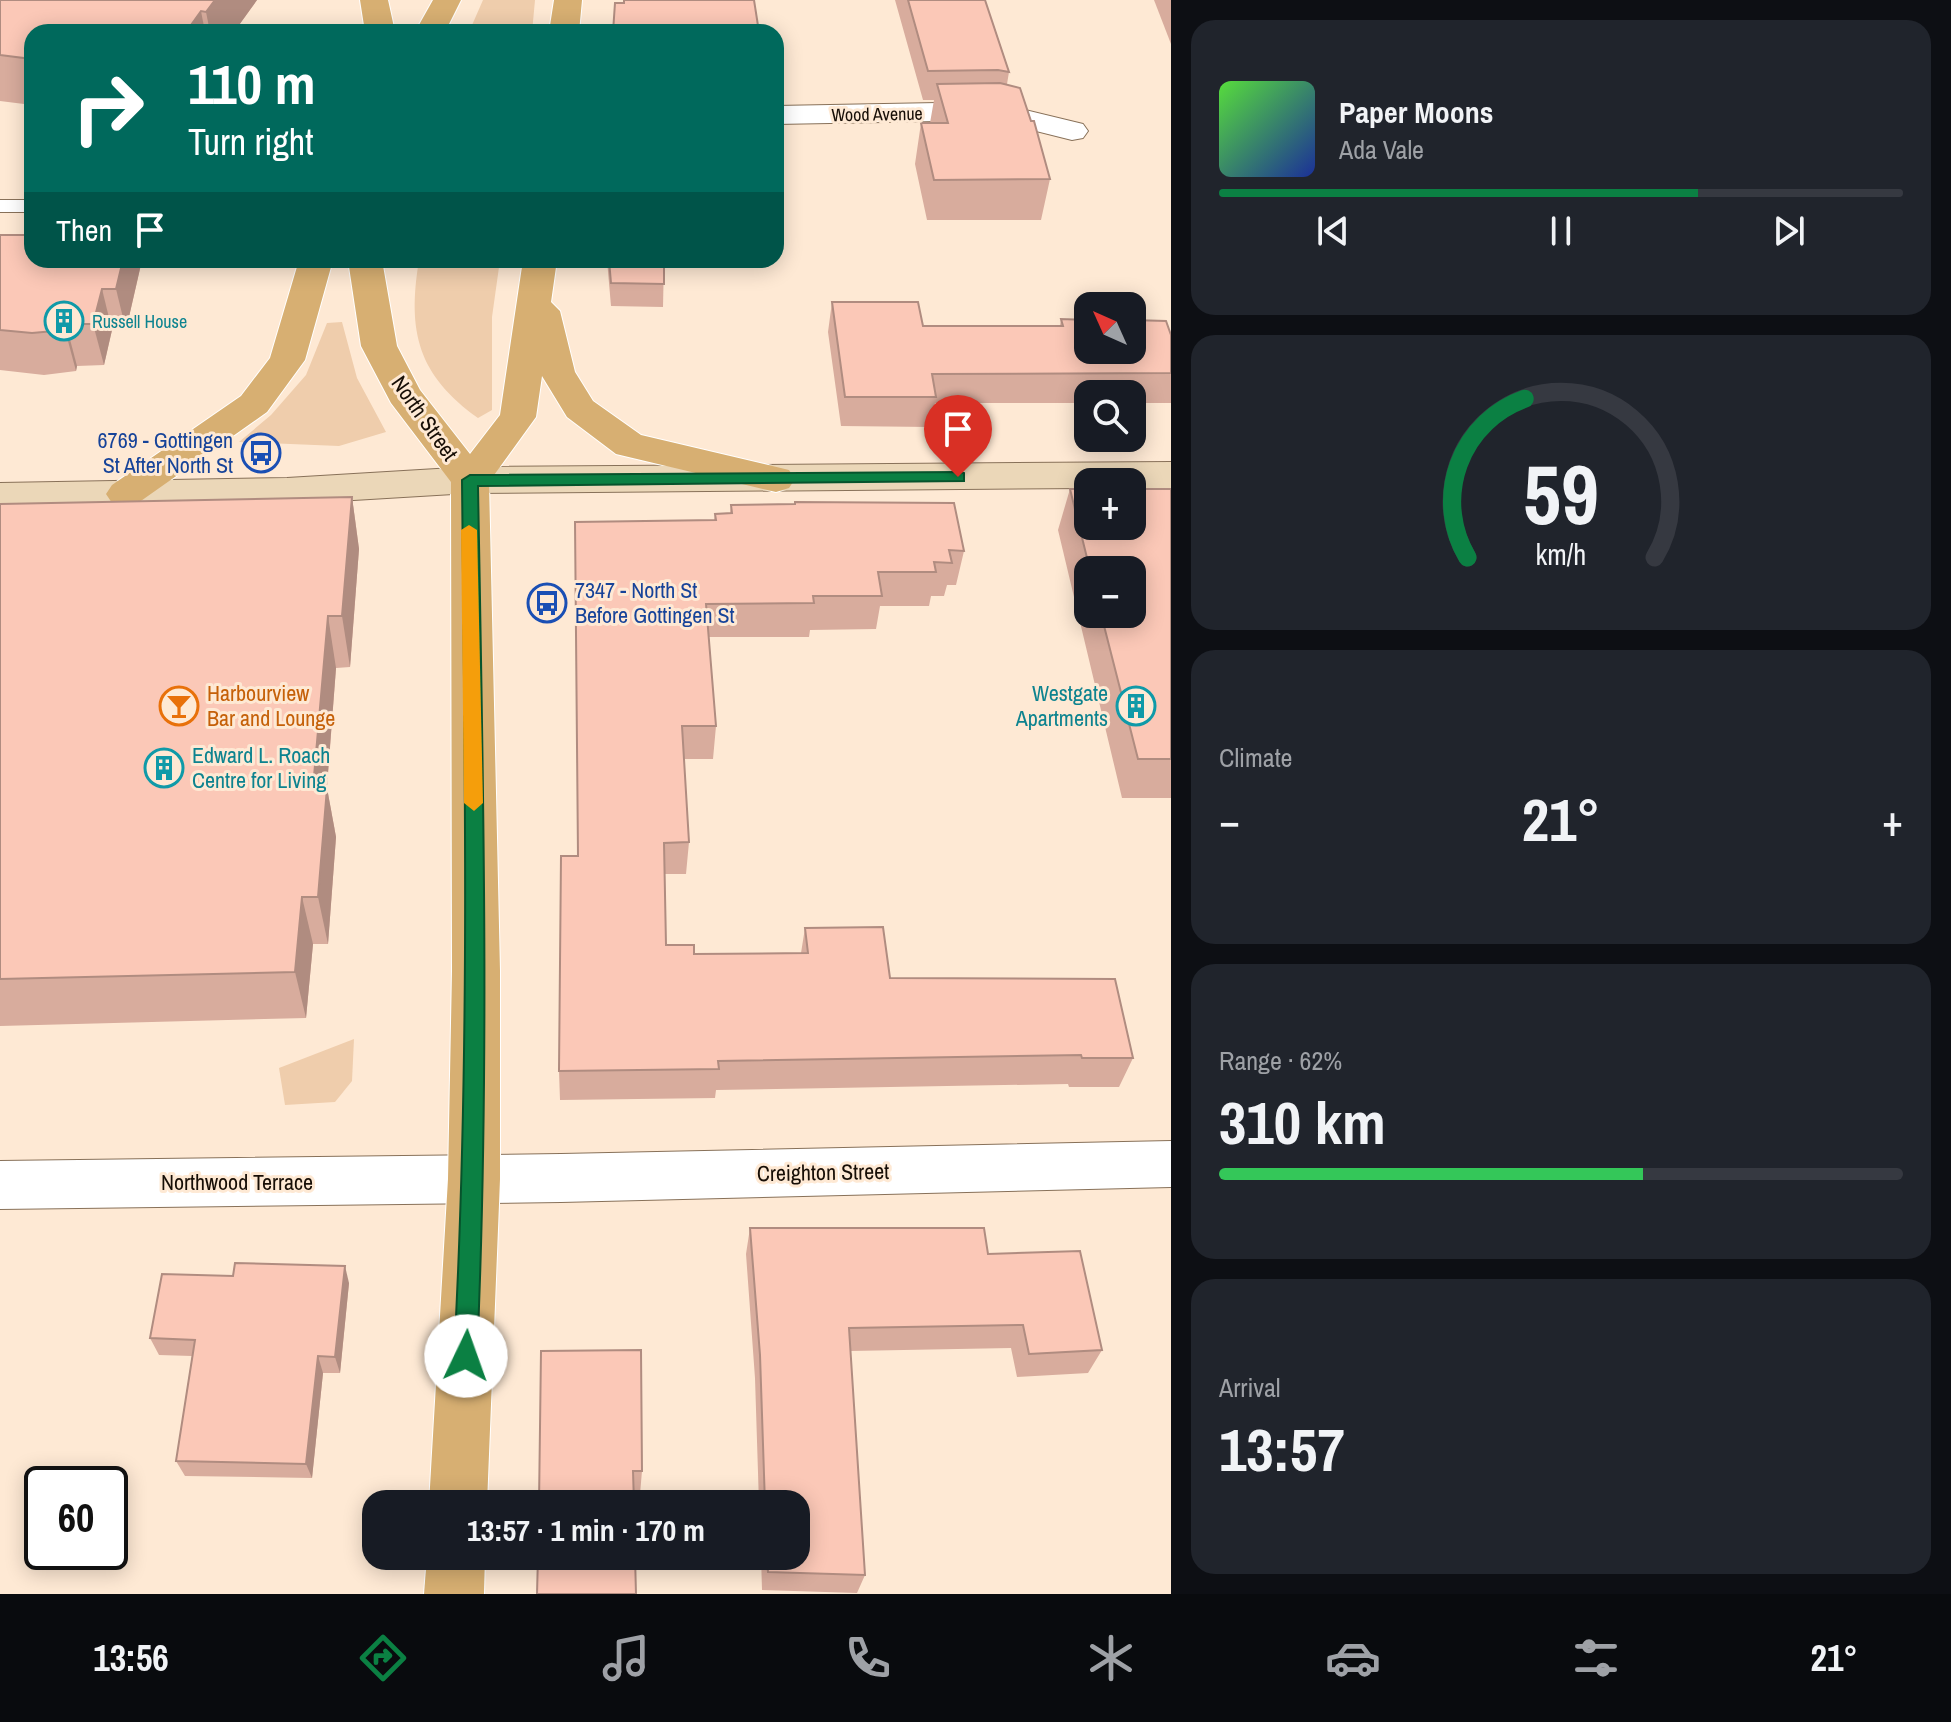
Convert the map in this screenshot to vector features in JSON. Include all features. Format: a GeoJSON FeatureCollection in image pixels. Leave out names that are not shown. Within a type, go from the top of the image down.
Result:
{"type":"FeatureCollection","features":[{"type":"Feature","properties":{"kind":"main road"},"geometry":{"type":"LineString","coordinates":[[374,0],[378,24]]}},
{"type":"Feature","properties":{"kind":"main road"},"geometry":{"type":"LineString","coordinates":[[434,24],[447,0]]}},
{"type":"Feature","properties":{"kind":"main road"},"geometry":{"type":"LineString","coordinates":[[565,24],[568,0]]}},
{"type":"Feature","properties":{"kind":"main road"},"geometry":{"type":"LineString","coordinates":[[125,494],[254,404],[287,360],[314,268]]}},
{"type":"Feature","properties":{"kind":"main road","name":"North Street"},"geometry":{"type":"LineString","coordinates":[[366,268],[379,346],[404,395],[470,480],[476,971],[474,1179],[459,1490]]}},
{"type":"Feature","properties":{"kind":"main road"},"geometry":{"type":"LineString","coordinates":[[539,272],[557,372],[580,409],[629,445],[776,479]]}},
{"type":"Feature","properties":{"kind":"main road","name":"North Street"},"geometry":{"type":"LineString","coordinates":[[470,480],[518,417],[539,272]]}},
{"type":"Feature","properties":{"kind":"main road"},"geometry":{"type":"LineString","coordinates":[[0,496],[287,491],[470,480],[1171,475]]}},
{"type":"Feature","properties":{"kind":"main road"},"geometry":{"type":"LineString","coordinates":[[454,1594],[455,1570]]}},
{"type":"Feature","properties":{"kind":"street","name":"Wood Avenue"},"geometry":{"type":"LineString","coordinates":[[784,115],[992,111],[1072,131]]}},
{"type":"Feature","properties":{"kind":"street","name":"Creighton Street"},"geometry":{"type":"LineString","coordinates":[[474,1179],[1171,1164]]}},
{"type":"Feature","properties":{"kind":"street","name":"Northwood Terrace"},"geometry":{"type":"LineString","coordinates":[[0,1185],[474,1179]]}},
{"type":"Feature","properties":{"kind":"lane"},"geometry":{"type":"LineString","coordinates":[[0,206],[24,206]]}},
{"type":"Feature","properties":{"kind":"shaded area"},"geometry":{"type":"Polygon","coordinates":[[[483,0],[535,0],[533,24],[472,24],[483,0]]]}},
{"type":"Feature","properties":{"kind":"shaded area"},"geometry":{"type":"Polygon","coordinates":[[[418,268],[499,268],[492,317],[492,410],[478,418],[458,402],[430,368],[417,330],[418,268]]]}},
{"type":"Feature","properties":{"kind":"shaded area"},"geometry":{"type":"Polygon","coordinates":[[[342,322],[357,378],[386,432],[339,446],[239,442],[271,415],[306,375],[327,323],[342,322]]]}},
{"type":"Feature","properties":{"kind":"shaded area"},"geometry":{"type":"Polygon","coordinates":[[[354,1039],[352,1081],[335,1102],[285,1105],[279,1068],[354,1039]]]}},
{"type":"Feature","properties":{"kind":"building"},"geometry":{"type":"Polygon","coordinates":[[[0,0],[215,0],[192,24],[24,24],[24,58],[0,55],[0,0]]]}},
{"type":"Feature","properties":{"kind":"building"},"geometry":{"type":"Polygon","coordinates":[[[624,0],[754,0],[758,24],[614,24],[615,3],[624,3],[624,0]]]}},
{"type":"Feature","properties":{"kind":"building"},"geometry":{"type":"Polygon","coordinates":[[[908,0],[985,0],[1009,72],[928,71],[908,0]]]}},
{"type":"Feature","properties":{"kind":"building"},"geometry":{"type":"Polygon","coordinates":[[[1000,83],[1020,88],[1031,121],[1034,121],[1050,179],[934,180],[921,123],[948,123],[937,84],[1000,83]]]}},
{"type":"Feature","properties":{"kind":"building"},"geometry":{"type":"Polygon","coordinates":[[[0,235],[24,235],[24,268],[121,268],[116,289],[102,289],[93,324],[66,324],[65,330],[32,333],[0,330],[0,235]]]}},
{"type":"Feature","properties":{"kind":"building"},"geometry":{"type":"Polygon","coordinates":[[[610,268],[664,268],[664,284],[611,283],[610,268]]]}},
{"type":"Feature","properties":{"kind":"building"},"geometry":{"type":"Polygon","coordinates":[[[832,302],[918,302],[923,326],[1063,326],[1061,319],[1074,319],[1074,364],[1146,364],[1146,320],[1166,321],[1171,335],[1171,373],[932,374],[936,397],[845,397],[832,302]]]}},
{"type":"Feature","properties":{"kind":"building"},"geometry":{"type":"Polygon","coordinates":[[[1146,489],[1171,489],[1171,759],[1138,759],[1105,628],[1146,628],[1146,556],[1087,556],[1083,540],[1146,540],[1146,489]]]}},
{"type":"Feature","properties":{"kind":"building","name":"Edward L. Roach Centre for Living"},"geometry":{"type":"Polygon","coordinates":[[[352,497],[342,616],[328,616],[313,788],[327,788],[318,897],[302,897],[295,972],[0,979],[0,504],[352,497]]]}},
{"type":"Feature","properties":{"kind":"building"},"geometry":{"type":"Polygon","coordinates":[[[795,502],[954,503],[964,551],[949,550],[952,563],[934,562],[936,572],[878,572],[882,596],[813,596],[814,603],[706,604],[716,726],[682,726],[689,842],[664,843],[666,945],[694,945],[694,954],[808,953],[805,928],[883,927],[890,978],[1115,979],[1133,1058],[1082,1058],[1081,1055],[718,1061],[719,1069],[559,1071],[561,856],[578,856],[575,522],[716,520],[715,514],[732,513],[731,505],[795,502]]]}},
{"type":"Feature","properties":{"kind":"building"},"geometry":{"type":"Polygon","coordinates":[[[750,1228],[984,1228],[988,1254],[1080,1251],[1102,1350],[1029,1354],[1023,1325],[849,1328],[865,1575],[768,1572],[810,1570],[810,1490],[765,1490],[760,1355],[750,1228]]]}},
{"type":"Feature","properties":{"kind":"building"},"geometry":{"type":"Polygon","coordinates":[[[235,1263],[345,1266],[335,1357],[318,1356],[306,1464],[176,1461],[195,1340],[150,1338],[162,1274],[233,1276],[235,1263]]]}},
{"type":"Feature","properties":{"kind":"building"},"geometry":{"type":"Polygon","coordinates":[[[641,1350],[642,1471],[633,1471],[634,1490],[539,1490],[541,1351],[641,1350]]]}},
{"type":"Feature","properties":{"kind":"building"},"geometry":{"type":"Polygon","coordinates":[[[538,1570],[635,1570],[636,1594],[537,1594],[538,1570]]]}},
{"type":"Feature","properties":{"kind":"slow traffic"},"geometry":{"type":"LineString","coordinates":[[469,530],[474,803]]}},
{"type":"Feature","properties":{"kind":"place","name":"Russell House"},"geometry":{"type":"Point","coordinates":[64,321]}},
{"type":"Feature","properties":{"kind":"place","name":"6769 - Gottingen St After North St"},"geometry":{"type":"Point","coordinates":[261,453]}},
{"type":"Feature","properties":{"kind":"place","name":"7347 - North St Before Gottingen St"},"geometry":{"type":"Point","coordinates":[547,603]}},
{"type":"Feature","properties":{"kind":"place","name":"Harbourview Bar and Lounge"},"geometry":{"type":"Point","coordinates":[179,706]}},
{"type":"Feature","properties":{"kind":"place","name":"Westgate Apartments"},"geometry":{"type":"Point","coordinates":[1136,706]}},
{"type":"Feature","properties":{"kind":"place","name":"Edward L. Roach Centre for Living"},"geometry":{"type":"Point","coordinates":[164,768]}},
{"type":"Feature","properties":{"kind":"route"},"geometry":{"type":"LineString","coordinates":[[466,1356],[474,1179],[476,971],[470,480],[958,477]]}}]}
